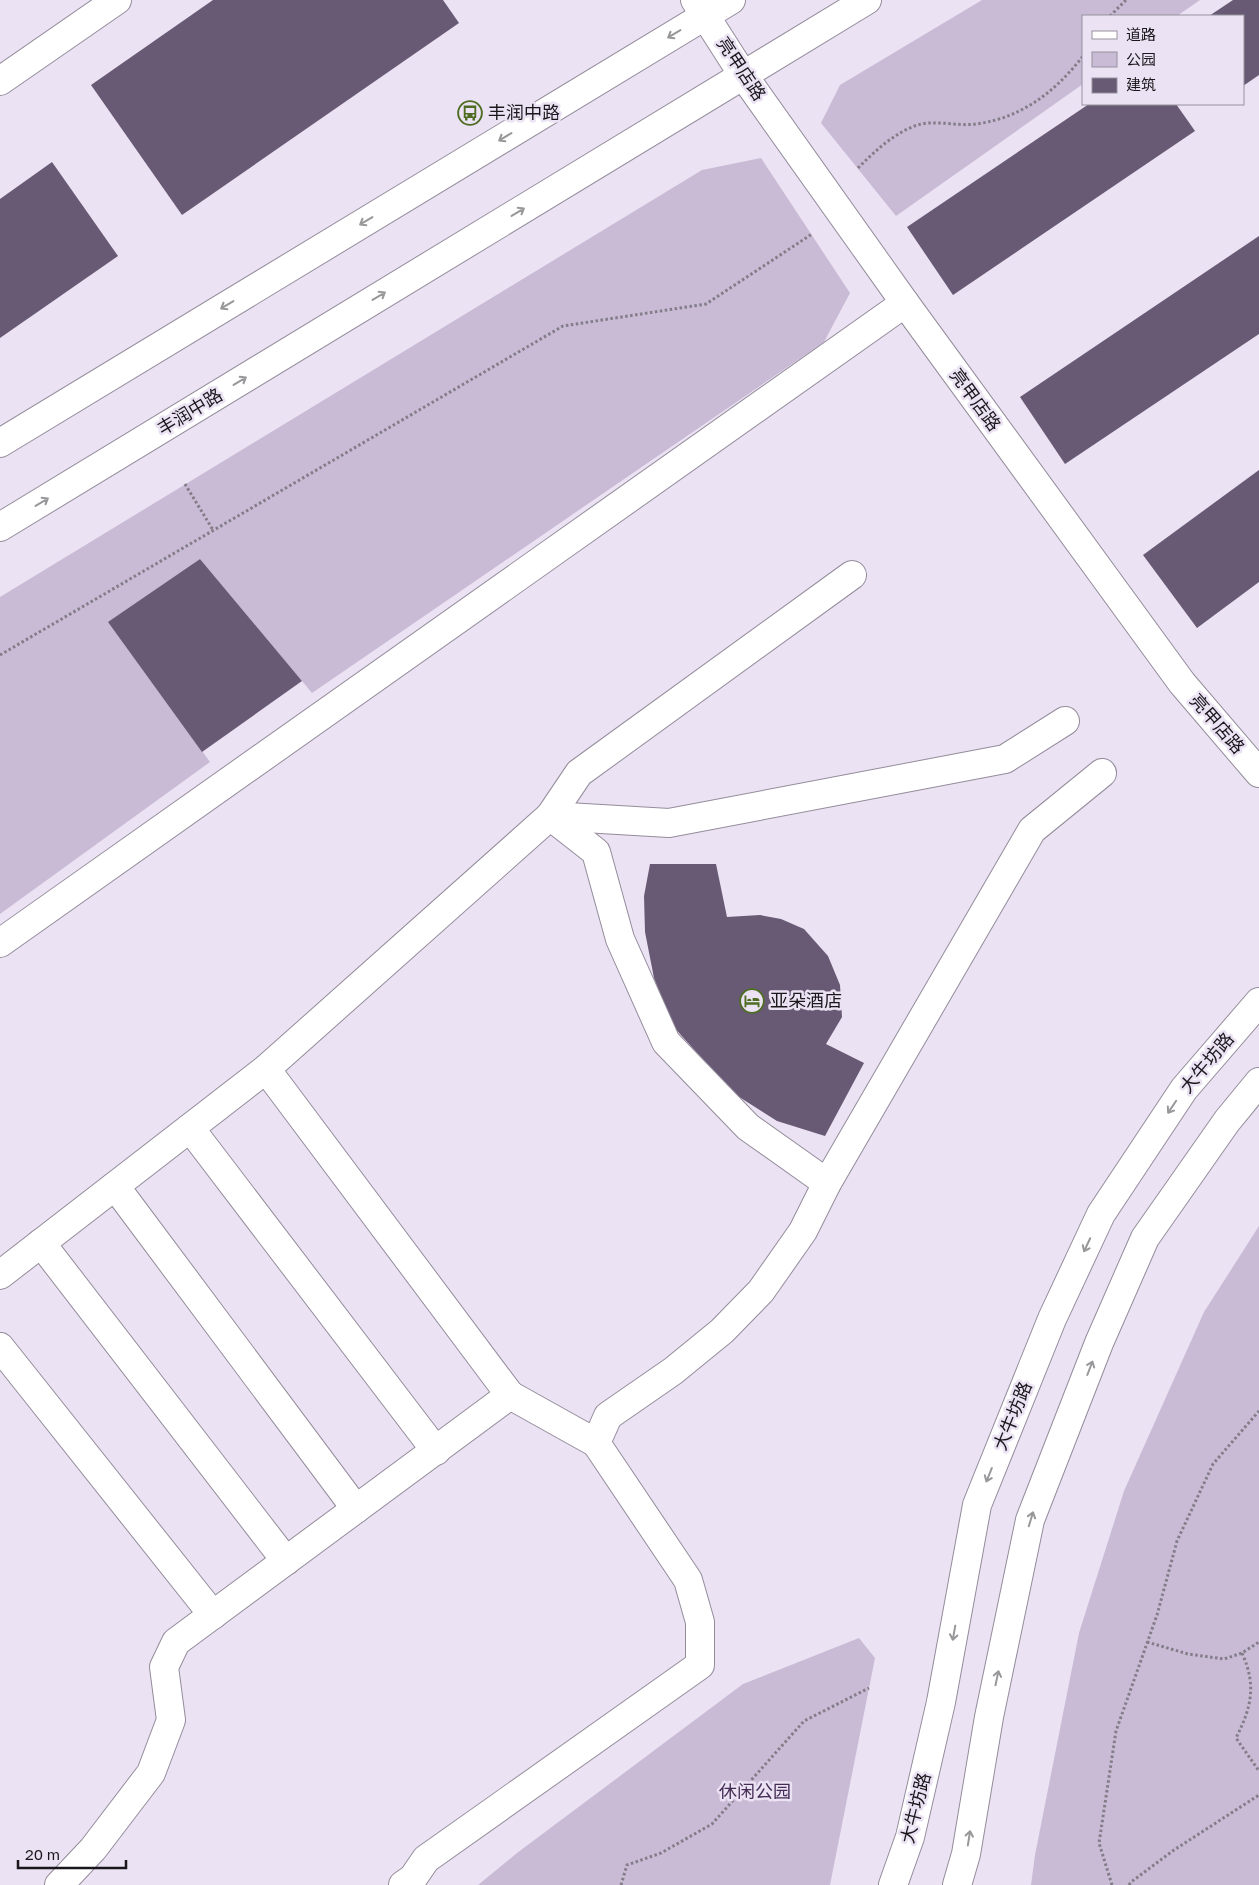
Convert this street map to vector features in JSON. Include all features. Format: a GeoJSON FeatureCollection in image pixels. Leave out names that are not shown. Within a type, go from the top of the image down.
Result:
{"type":"FeatureCollection","features":[{"type":"Feature","properties":{"kind":"street"},"geometry":{"type":"LineString","coordinates":[[0,81],[117,0]]}},
{"type":"Feature","properties":{"kind":"street"},"geometry":{"type":"LineString","coordinates":[[0,443],[700,8],[731,0]]}},
{"type":"Feature","properties":{"kind":"street","name":"丰润中路"},"geometry":{"type":"LineString","coordinates":[[0,527],[867,0]]}},
{"type":"Feature","properties":{"kind":"street","name":"亮甲店路"},"geometry":{"type":"LineString","coordinates":[[700,8],[743,75],[1182,683],[1259,774]]}},
{"type":"Feature","properties":{"kind":"street"},"geometry":{"type":"LineString","coordinates":[[0,943],[906,303]]}},
{"type":"Feature","properties":{"kind":"street"},"geometry":{"type":"LineString","coordinates":[[0,1275],[266,1069],[550,816],[579,773],[852,575]]}},
{"type":"Feature","properties":{"kind":"street"},"geometry":{"type":"LineString","coordinates":[[550,816],[669,823],[1005,759],[1064,721]]}},
{"type":"Feature","properties":{"kind":"street"},"geometry":{"type":"LineString","coordinates":[[596,1443],[608,1416],[672,1371],[722,1331],[761,1291],[803,1231],[827,1183],[1032,830],[1102,773]]}},
{"type":"Feature","properties":{"kind":"street"},"geometry":{"type":"LineString","coordinates":[[550,816],[596,852],[620,938],[666,1042],[748,1128],[827,1183]]}},
{"type":"Feature","properties":{"kind":"street","name":"大牛坊路"},"geometry":{"type":"LineString","coordinates":[[893,1885],[910,1837],[936,1722],[977,1505],[1052,1319],[1106,1206],[1184,1089],[1259,1002]]}},
{"type":"Feature","properties":{"kind":"street"},"geometry":{"type":"LineString","coordinates":[[266,1069],[510,1396],[596,1443],[688,1580],[700,1622],[700,1665],[426,1859],[411,1883]]}},
{"type":"Feature","properties":{"kind":"street"},"geometry":{"type":"LineString","coordinates":[[956,1885],[966,1854],[989,1717],[1030,1520],[1100,1343],[1146,1238],[1227,1121],[1259,1082]]}},
{"type":"Feature","properties":{"kind":"street"},"geometry":{"type":"LineString","coordinates":[[190,1128],[436,1451]]}},
{"type":"Feature","properties":{"kind":"street"},"geometry":{"type":"LineString","coordinates":[[115,1186],[356,1509]]}},
{"type":"Feature","properties":{"kind":"street"},"geometry":{"type":"LineString","coordinates":[[42,1243],[286,1562]]}},
{"type":"Feature","properties":{"kind":"street"},"geometry":{"type":"LineString","coordinates":[[0,1347],[213,1615]]}},
{"type":"Feature","properties":{"kind":"street"},"geometry":{"type":"LineString","coordinates":[[59,1885],[93,1849],[151,1773],[171,1720],[164,1667],[176,1642],[510,1396]]}},
{"type":"Feature","properties":{"kind":"path"},"geometry":{"type":"LineString","coordinates":[[1111,15],[1126,0]]}},
{"type":"Feature","properties":{"kind":"path"},"geometry":{"type":"LineString","coordinates":[[858,168],[880,146],[913,126],[941,122],[976,124],[1006,116],[1037,102],[1068,76],[1082,57]]}},
{"type":"Feature","properties":{"kind":"path"},"geometry":{"type":"LineString","coordinates":[[0,655],[563,326],[706,304],[812,234]]}},
{"type":"Feature","properties":{"kind":"path"},"geometry":{"type":"LineString","coordinates":[[185,484],[213,530]]}},
{"type":"Feature","properties":{"kind":"path"},"geometry":{"type":"LineString","coordinates":[[1112,1885],[1099,1843],[1116,1731],[1157,1615],[1176,1541],[1213,1464],[1259,1411]]}},
{"type":"Feature","properties":{"kind":"path"},"geometry":{"type":"LineString","coordinates":[[1147,1642],[1188,1654],[1224,1659],[1242,1654],[1259,1642]]}},
{"type":"Feature","properties":{"kind":"path"},"geometry":{"type":"LineString","coordinates":[[1242,1654],[1247,1665],[1251,1693],[1247,1716],[1236,1738],[1259,1771]]}},
{"type":"Feature","properties":{"kind":"path"},"geometry":{"type":"LineString","coordinates":[[621,1885],[627,1865],[661,1853],[712,1824],[804,1721],[869,1688]]}},
{"type":"Feature","properties":{"kind":"path"},"geometry":{"type":"LineString","coordinates":[[1129,1885],[1174,1850],[1259,1795]]}},
{"type":"Feature","properties":{"kind":"green space"},"geometry":{"type":"Polygon","coordinates":[[[982,0],[1200,0],[1178,15],[1082,15],[1082,85],[896,216],[821,123],[840,85],[982,0]]]}},
{"type":"Feature","properties":{"kind":"green space"},"geometry":{"type":"Polygon","coordinates":[[[761,158],[850,293],[824,342],[312,693],[200,559],[109,622],[210,762],[0,914],[0,597],[702,170],[761,158]]]}},
{"type":"Feature","properties":{"kind":"green space"},"geometry":{"type":"Polygon","coordinates":[[[1259,1226],[1259,1885],[1031,1885],[1035,1855],[1079,1633],[1124,1491],[1204,1312],[1259,1226]]]}},
{"type":"Feature","properties":{"kind":"green space","name":"休闲公园"},"geometry":{"type":"Polygon","coordinates":[[[859,1638],[875,1658],[830,1885],[478,1885],[517,1853],[743,1684],[859,1638]]]}},
{"type":"Feature","properties":{"kind":"building"},"geometry":{"type":"Polygon","coordinates":[[[213,0],[443,0],[459,23],[182,215],[91,85],[213,0]]]}},
{"type":"Feature","properties":{"kind":"building"},"geometry":{"type":"Polygon","coordinates":[[[1233,0],[1259,0],[1259,75],[1244,85],[1244,15],[1210,15],[1233,0]]]}},
{"type":"Feature","properties":{"kind":"building"},"geometry":{"type":"Polygon","coordinates":[[[1088,105],[1177,105],[1195,131],[953,295],[907,227],[1088,105]]]}},
{"type":"Feature","properties":{"kind":"building"},"geometry":{"type":"Polygon","coordinates":[[[52,162],[118,256],[0,338],[0,199],[52,162]]]}},
{"type":"Feature","properties":{"kind":"building"},"geometry":{"type":"Polygon","coordinates":[[[1259,236],[1259,334],[1065,464],[1020,397],[1259,236]]]}},
{"type":"Feature","properties":{"kind":"building"},"geometry":{"type":"Polygon","coordinates":[[[1259,470],[1259,582],[1197,628],[1143,555],[1259,470]]]}},
{"type":"Feature","properties":{"kind":"building"},"geometry":{"type":"Polygon","coordinates":[[[200,559],[302,681],[202,752],[108,622],[200,559]]]}},
{"type":"Feature","properties":{"kind":"building","name":"亚朵酒店"},"geometry":{"type":"Polygon","coordinates":[[[650,864],[716,864],[727,917],[760,915],[781,919],[804,929],[828,956],[840,985],[842,1017],[826,1044],[864,1063],[825,1136],[777,1121],[733,1093],[672,1025],[654,978],[645,932],[644,896],[650,864]]]}},
{"type":"Feature","properties":{"kind":"place","name":"丰润中路"},"geometry":{"type":"Point","coordinates":[470,113]}},
{"type":"Feature","properties":{"kind":"place","name":"亚朵酒店"},"geometry":{"type":"Point","coordinates":[752,1001]}}]}
